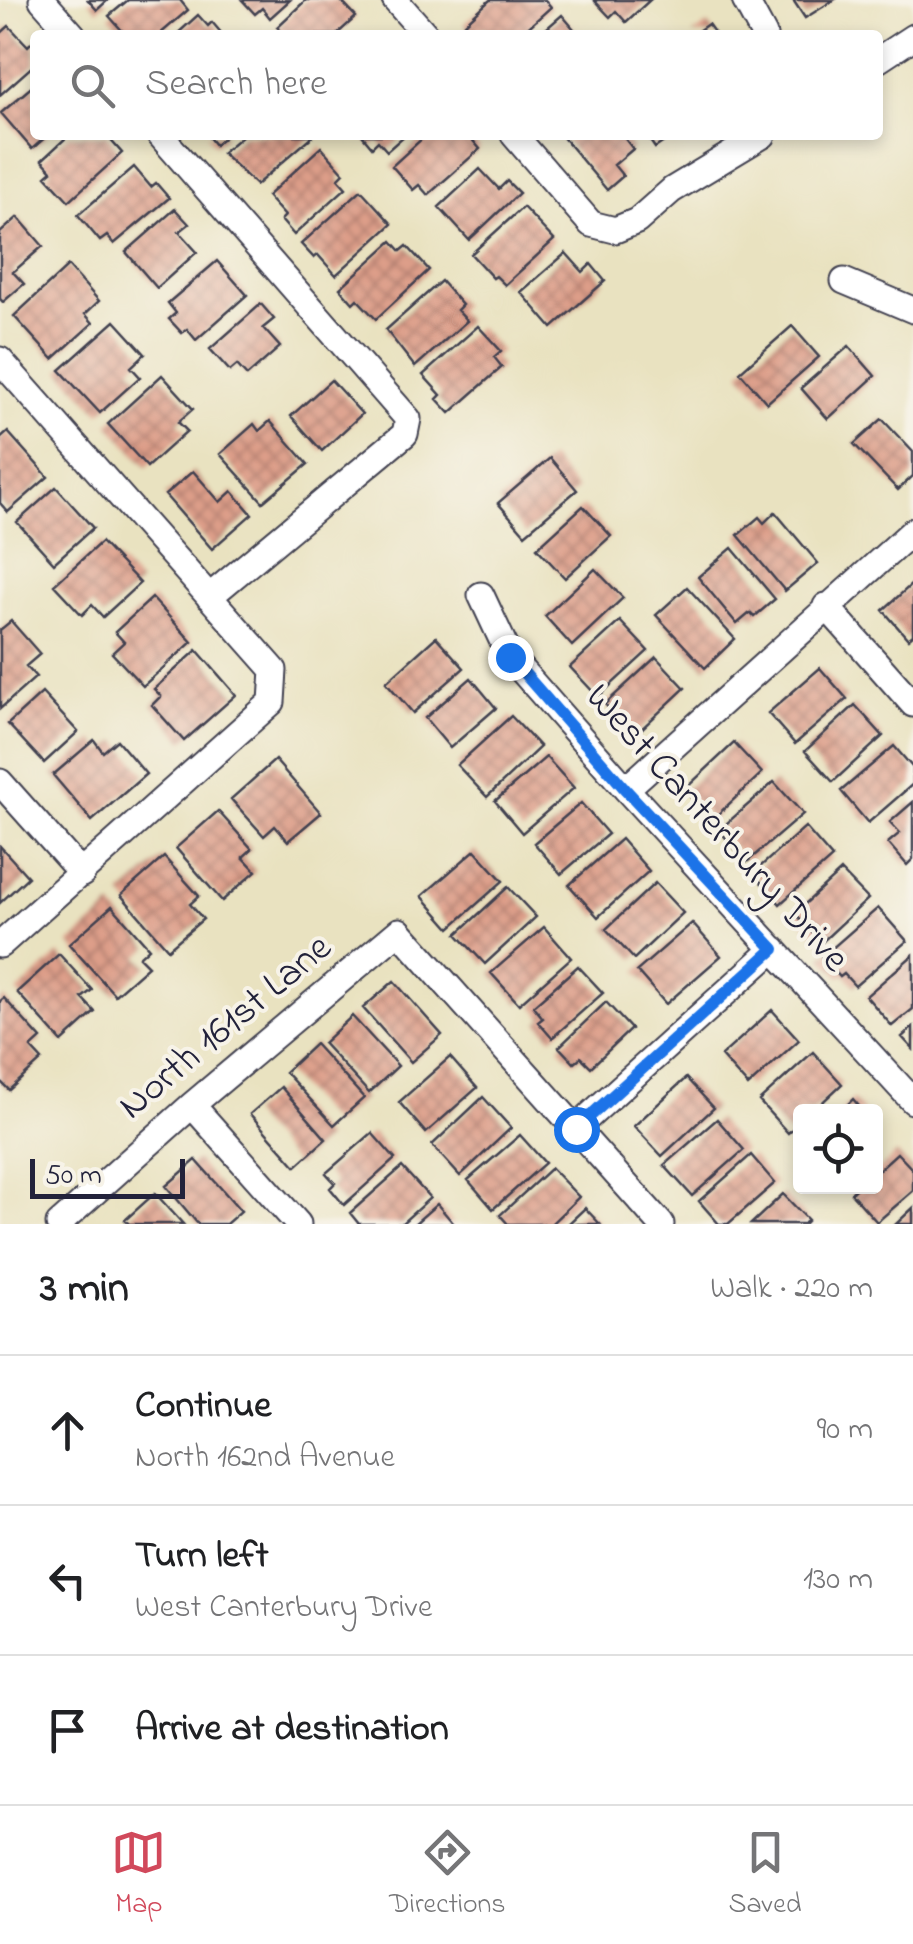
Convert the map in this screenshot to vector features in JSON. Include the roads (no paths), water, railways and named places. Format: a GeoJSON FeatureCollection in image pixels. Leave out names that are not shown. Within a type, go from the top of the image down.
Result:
{"type":"FeatureCollection","features":[{"type":"Feature","properties":{"kind":"street"},"geometry":{"type":"LineString","coordinates":[[42,0],[69,30]]}},
{"type":"Feature","properties":{"kind":"street"},"geometry":{"type":"LineString","coordinates":[[396,0],[422,30]]}},
{"type":"Feature","properties":{"kind":"street"},"geometry":{"type":"LineString","coordinates":[[745,0],[761,30]]}},
{"type":"Feature","properties":{"kind":"street"},"geometry":{"type":"LineString","coordinates":[[883,57],[913,36]]}},
{"type":"Feature","properties":{"kind":"street"},"geometry":{"type":"LineString","coordinates":[[164,140],[408,419],[405,434],[209,598]]}},
{"type":"Feature","properties":{"kind":"street"},"geometry":{"type":"LineString","coordinates":[[518,140],[592,224],[614,230],[637,221],[672,190],[755,140]]}},
{"type":"Feature","properties":{"kind":"street"},"geometry":{"type":"LineString","coordinates":[[844,281],[913,310]]}},
{"type":"Feature","properties":{"kind":"street"},"geometry":{"type":"LineString","coordinates":[[0,360],[274,670],[272,702],[0,946]]}},
{"type":"Feature","properties":{"kind":"street"},"geometry":{"type":"LineString","coordinates":[[626,790],[913,531]]}},
{"type":"Feature","properties":{"kind":"street","name":"West Canterbury Drive"},"geometry":{"type":"LineString","coordinates":[[481,596],[510,657],[626,790],[913,1101]]}},
{"type":"Feature","properties":{"kind":"street"},"geometry":{"type":"LineString","coordinates":[[826,606],[913,704]]}},
{"type":"Feature","properties":{"kind":"street"},"geometry":{"type":"LineString","coordinates":[[0,782],[82,874]]}},
{"type":"Feature","properties":{"kind":"street","name":"North 161st Lane"},"geometry":{"type":"LineString","coordinates":[[58,1224],[399,931],[576,1129]]}},
{"type":"Feature","properties":{"kind":"street"},"geometry":{"type":"LineString","coordinates":[[661,1224],[576,1129],[774,949]]}},
{"type":"Feature","properties":{"kind":"street"},"geometry":{"type":"LineString","coordinates":[[192,1105],[298,1224]]}}]}
